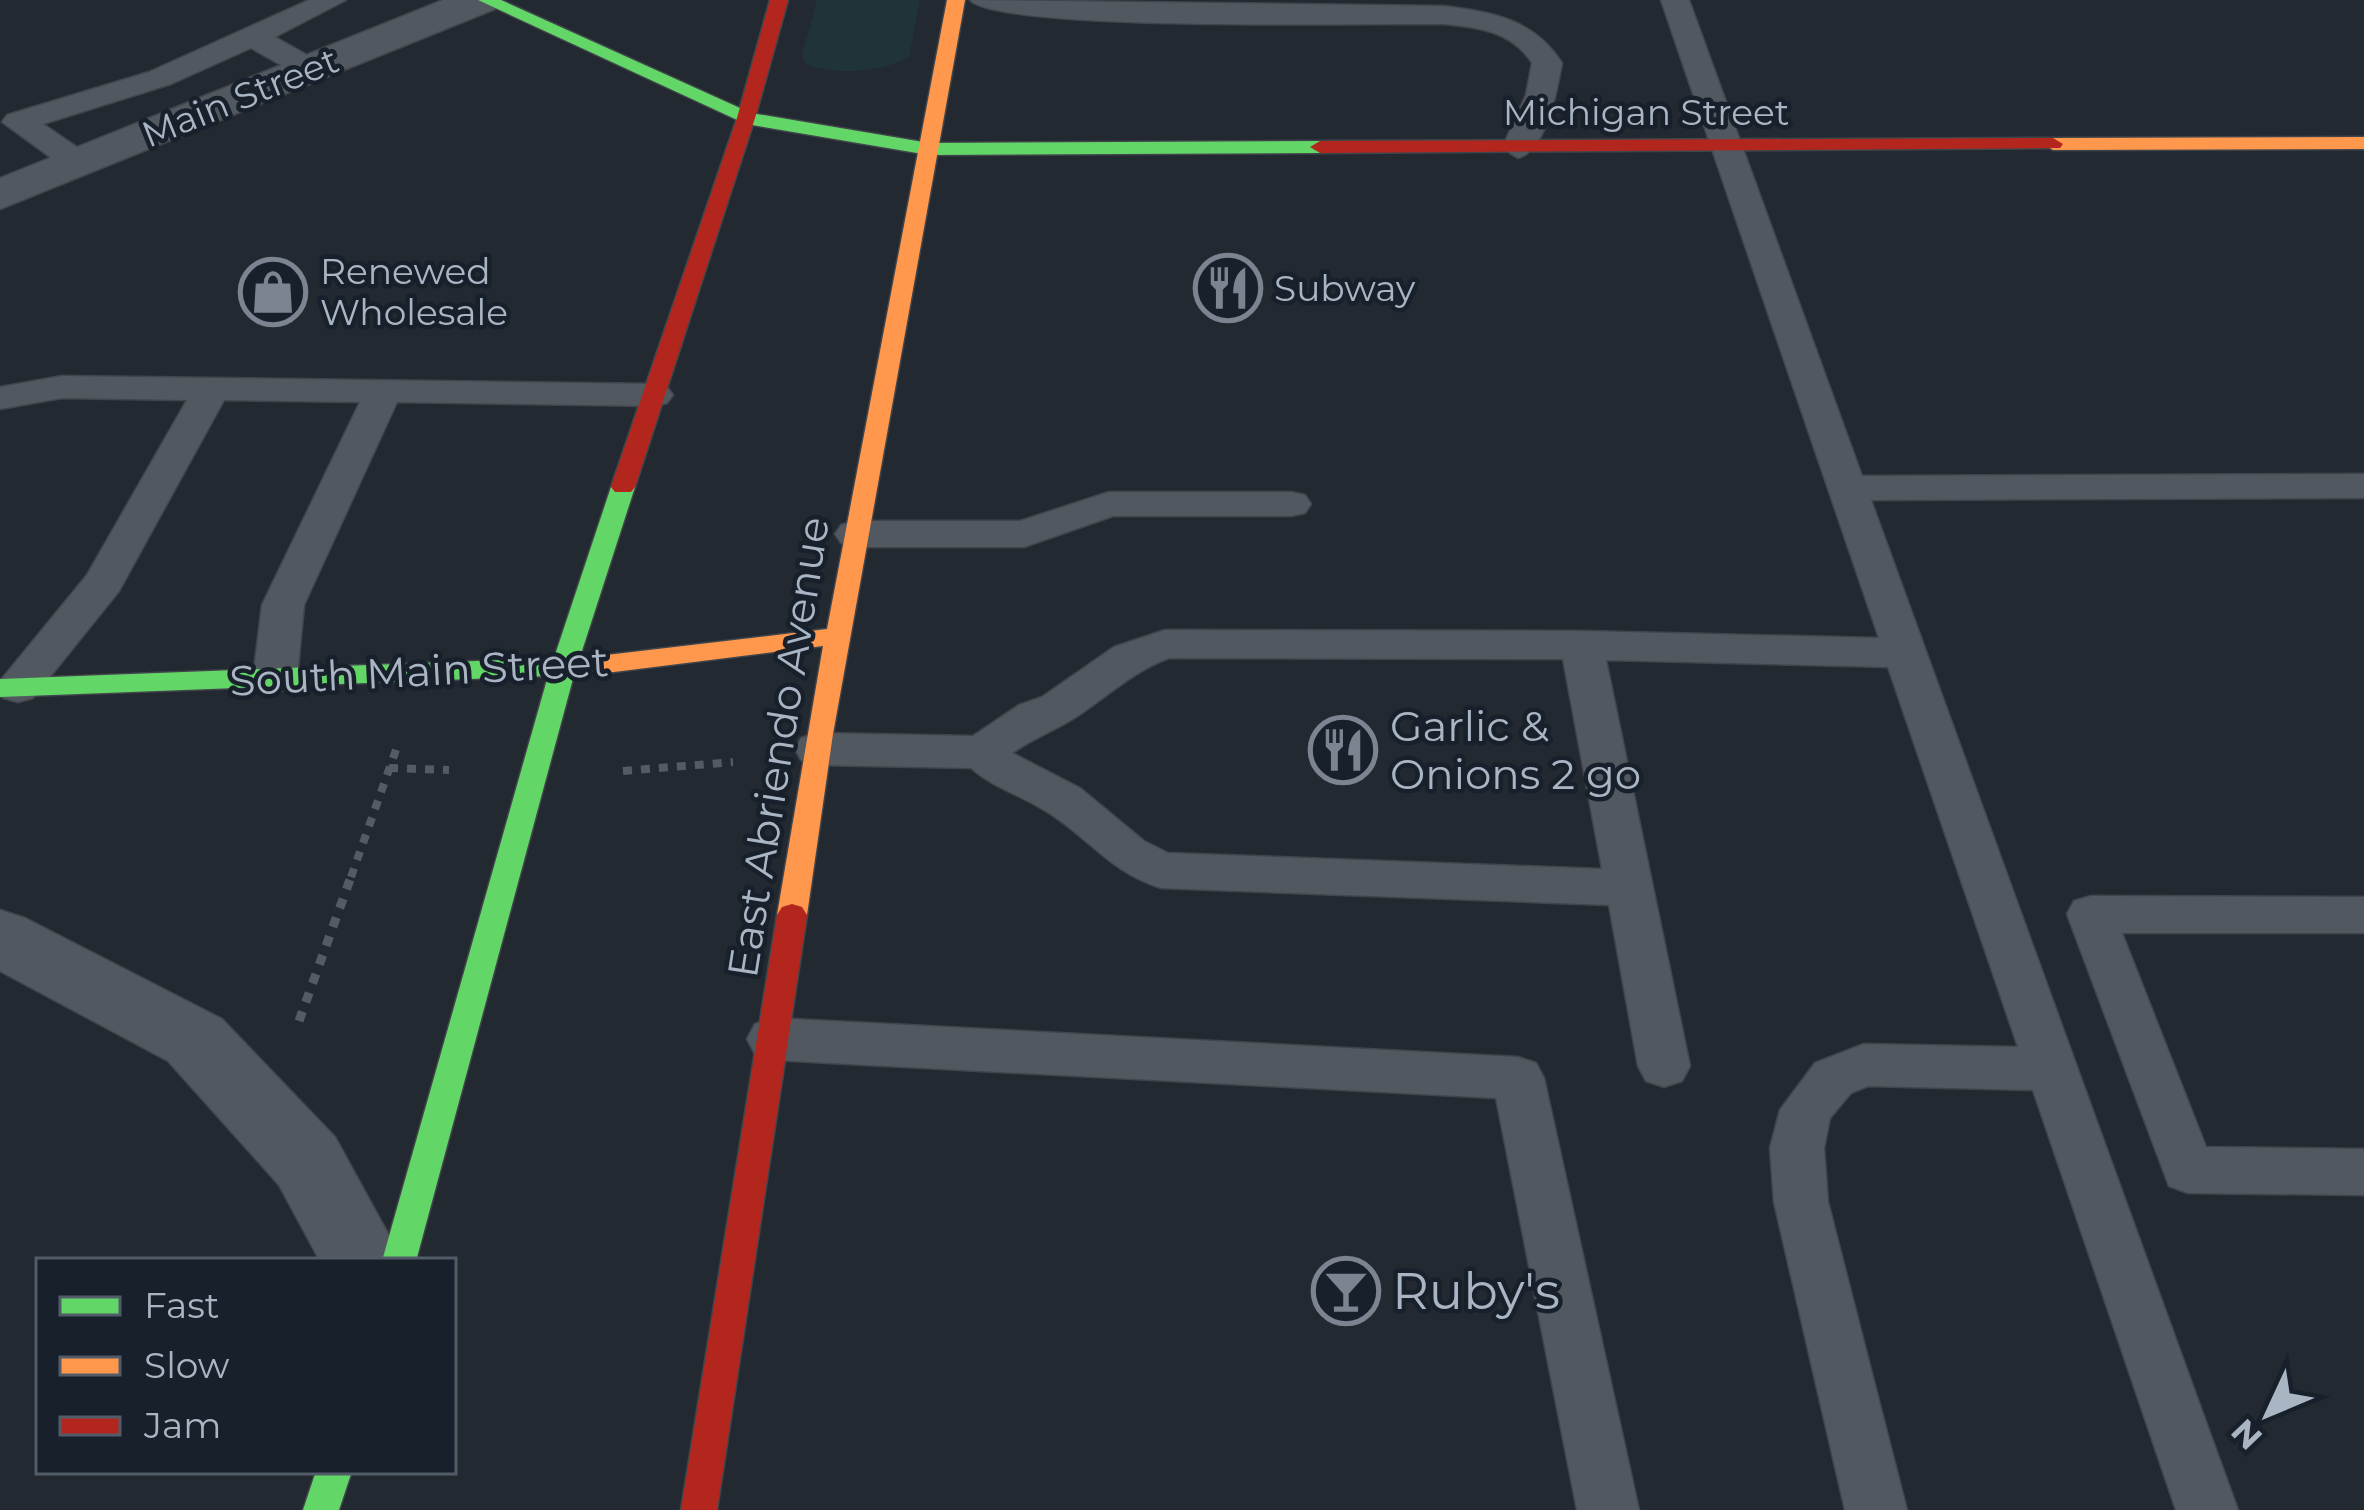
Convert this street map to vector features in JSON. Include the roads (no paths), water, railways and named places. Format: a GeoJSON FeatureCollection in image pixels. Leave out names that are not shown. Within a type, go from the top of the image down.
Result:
{"type":"FeatureCollection","features":[{"type":"Feature","properties":{"kind":"main road","name":"Michigan Street"},"geometry":{"type":"LineString","coordinates":[[483,0],[746,118],[929,148],[2364,143]]}},
{"type":"Feature","properties":{"kind":"main road"},"geometry":{"type":"LineString","coordinates":[[400,1258],[562,669],[746,118],[779,0]]}},
{"type":"Feature","properties":{"kind":"main road","name":"East Abriendo Avenue"},"geometry":{"type":"LineString","coordinates":[[699,1510],[836,636],[956,0]]}},
{"type":"Feature","properties":{"kind":"main road","name":"South Main Street"},"geometry":{"type":"LineString","coordinates":[[9,687],[562,669],[836,636]]}},
{"type":"Feature","properties":{"kind":"main road"},"geometry":{"type":"LineString","coordinates":[[321,1510],[333,1474]]}},
{"type":"Feature","properties":{"kind":"street","name":"Main Street"},"geometry":{"type":"LineString","coordinates":[[0,195],[483,0]]}},
{"type":"Feature","properties":{"kind":"street"},"geometry":{"type":"LineString","coordinates":[[0,938],[195,1040],[307,1161],[360,1258]]}},
{"type":"Feature","properties":{"kind":"lane"},"geometry":{"type":"LineString","coordinates":[[984,0],[1056,10],[1443,15],[1486,21],[1530,40],[1547,63],[1541,95],[1518,148]]}},
{"type":"Feature","properties":{"kind":"lane"},"geometry":{"type":"LineString","coordinates":[[1675,0],[2207,1510]]}},
{"type":"Feature","properties":{"kind":"lane"},"geometry":{"type":"LineString","coordinates":[[79,163],[18,122],[160,77],[326,1]]}},
{"type":"Feature","properties":{"kind":"lane"},"geometry":{"type":"LineString","coordinates":[[252,38],[310,69]]}},
{"type":"Feature","properties":{"kind":"lane"},"geometry":{"type":"LineString","coordinates":[[0,398],[62,387],[654,395]]}},
{"type":"Feature","properties":{"kind":"lane"},"geometry":{"type":"LineString","coordinates":[[9,687],[104,582],[212,389]]}},
{"type":"Feature","properties":{"kind":"lane"},"geometry":{"type":"LineString","coordinates":[[275,679],[283,604],[384,391]]}},
{"type":"Feature","properties":{"kind":"lane"},"geometry":{"type":"LineString","coordinates":[[1846,488],[2364,486]]}},
{"type":"Feature","properties":{"kind":"lane"},"geometry":{"type":"LineString","coordinates":[[855,534],[1024,534],[1109,504],[1291,504]]}},
{"type":"Feature","properties":{"kind":"lane"},"geometry":{"type":"LineString","coordinates":[[817,749],[982,752],[1035,716],[1058,708],[1129,657],[1165,644],[1582,645],[1904,653]]}},
{"type":"Feature","properties":{"kind":"lane"},"geometry":{"type":"LineString","coordinates":[[1582,645],[1664,1066]]}},
{"type":"Feature","properties":{"kind":"lane"},"geometry":{"type":"LineString","coordinates":[[982,752],[1000,768],[1064,800],[1127,853],[1161,870],[1626,888]]}},
{"type":"Feature","properties":{"kind":"lane"},"geometry":{"type":"LineString","coordinates":[[2364,915],[2090,914],[2188,1170],[2364,1172]]}},
{"type":"Feature","properties":{"kind":"lane"},"geometry":{"type":"LineString","coordinates":[[773,1039],[1519,1078],[1608,1510]]}},
{"type":"Feature","properties":{"kind":"lane"},"geometry":{"type":"LineString","coordinates":[[1876,1510],[1801,1202],[1797,1148],[1806,1110],[1833,1078],[1864,1065],[2050,1069]]}},
{"type":"Feature","properties":{"kind":"place","name":"Subway"},"geometry":{"type":"Point","coordinates":[1228,288]}},
{"type":"Feature","properties":{"kind":"place","name":"Renewed Wholesale"},"geometry":{"type":"Point","coordinates":[273,292]}},
{"type":"Feature","properties":{"kind":"place","name":"Garlic & Onions 2 go"},"geometry":{"type":"Point","coordinates":[1343,750]}},
{"type":"Feature","properties":{"kind":"place","name":"Ruby's"},"geometry":{"type":"Point","coordinates":[1346,1291]}}]}
